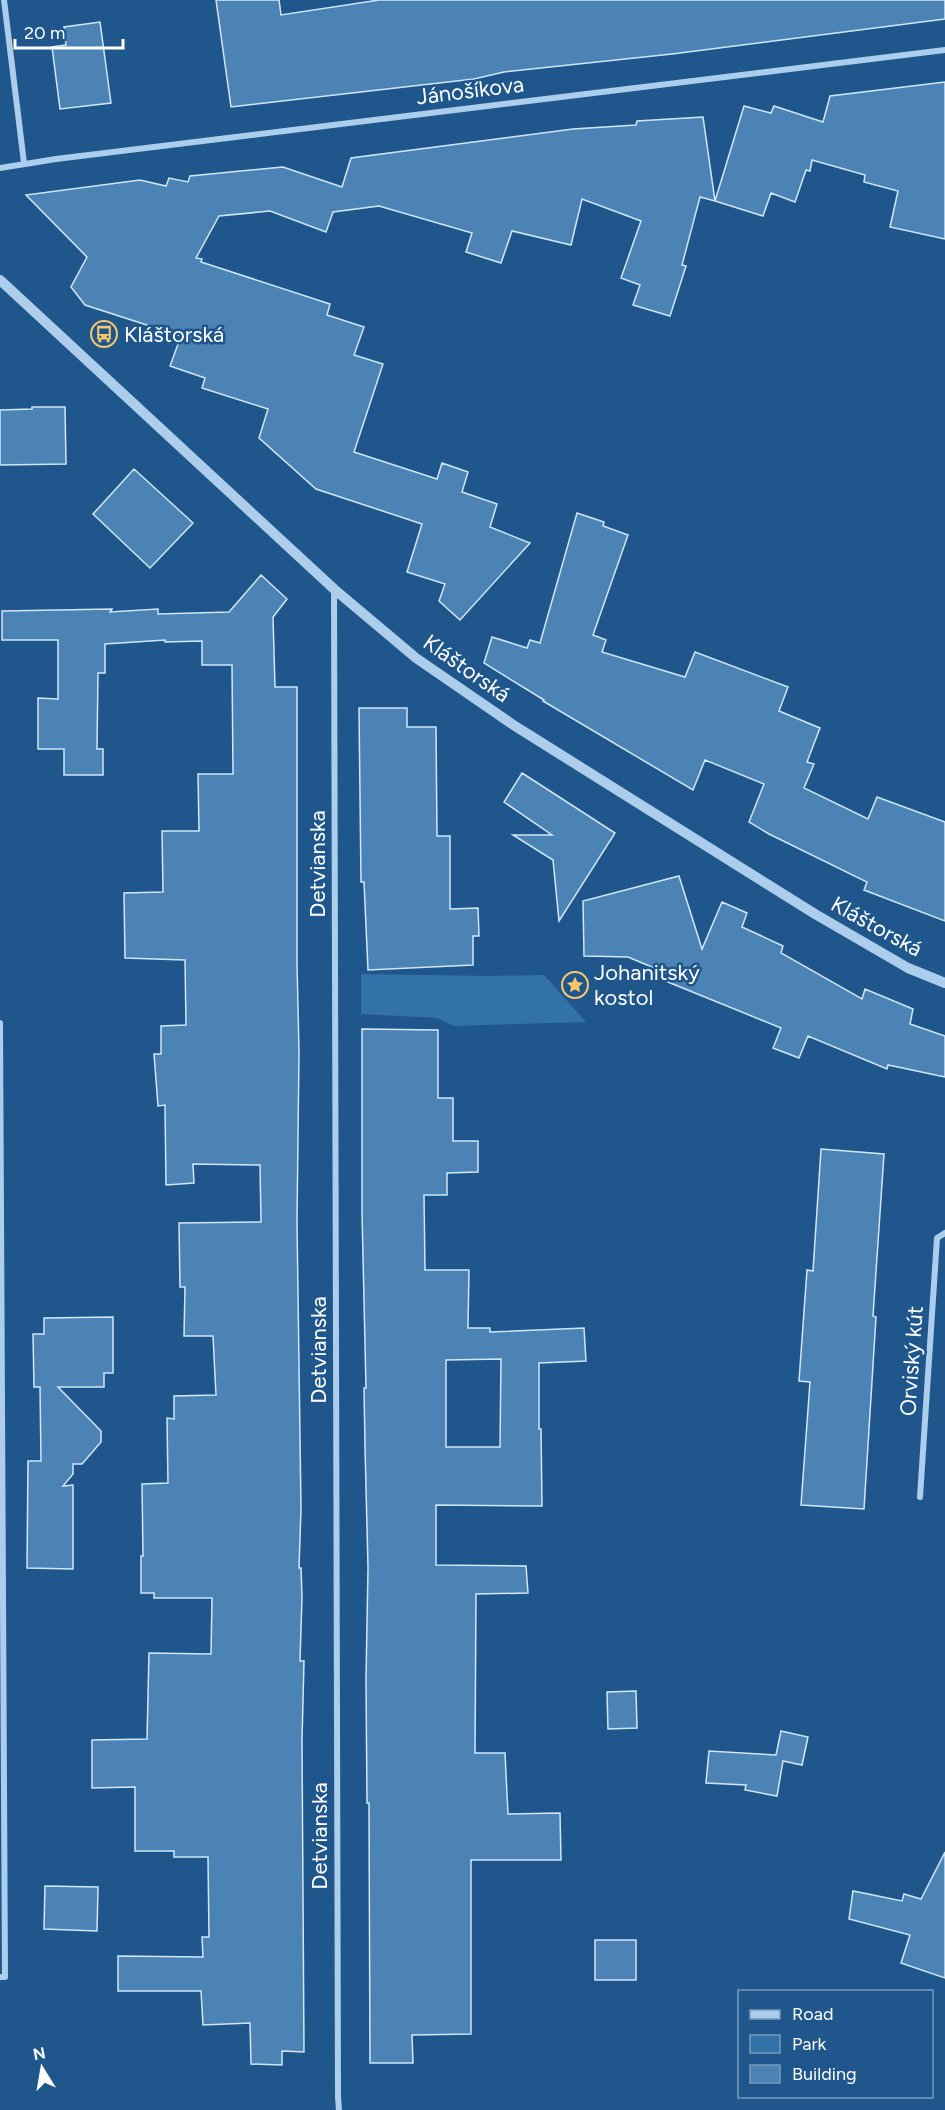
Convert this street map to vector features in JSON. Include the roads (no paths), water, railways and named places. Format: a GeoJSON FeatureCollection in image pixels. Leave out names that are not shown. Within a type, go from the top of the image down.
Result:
{"type":"FeatureCollection","features":[{"type":"Feature","properties":{"kind":"street"},"geometry":{"type":"LineString","coordinates":[[4,0],[24,163]]}},
{"type":"Feature","properties":{"kind":"street","name":"Jánošíkova"},"geometry":{"type":"LineString","coordinates":[[0,168],[24,163],[945,50]]}},
{"type":"Feature","properties":{"kind":"street","name":"Kláštorská"},"geometry":{"type":"LineString","coordinates":[[0,280],[334,590],[416,658],[515,726],[815,914],[908,968],[945,983]]}},
{"type":"Feature","properties":{"kind":"street","name":"Detvianska"},"geometry":{"type":"LineString","coordinates":[[334,590],[339,2110]]}},
{"type":"Feature","properties":{"kind":"street"},"geometry":{"type":"LineString","coordinates":[[0,1023],[5,1977],[0,1977]]}},
{"type":"Feature","properties":{"kind":"street","name":"Orviský kút"},"geometry":{"type":"LineString","coordinates":[[920,1497],[936,1238],[945,1233]]}},
{"type":"Feature","properties":{"kind":"place","name":"Kláštorská"},"geometry":{"type":"Point","coordinates":[104,334]}},
{"type":"Feature","properties":{"kind":"place","name":"Johanitský kostol"},"geometry":{"type":"Point","coordinates":[575,985]}}]}
